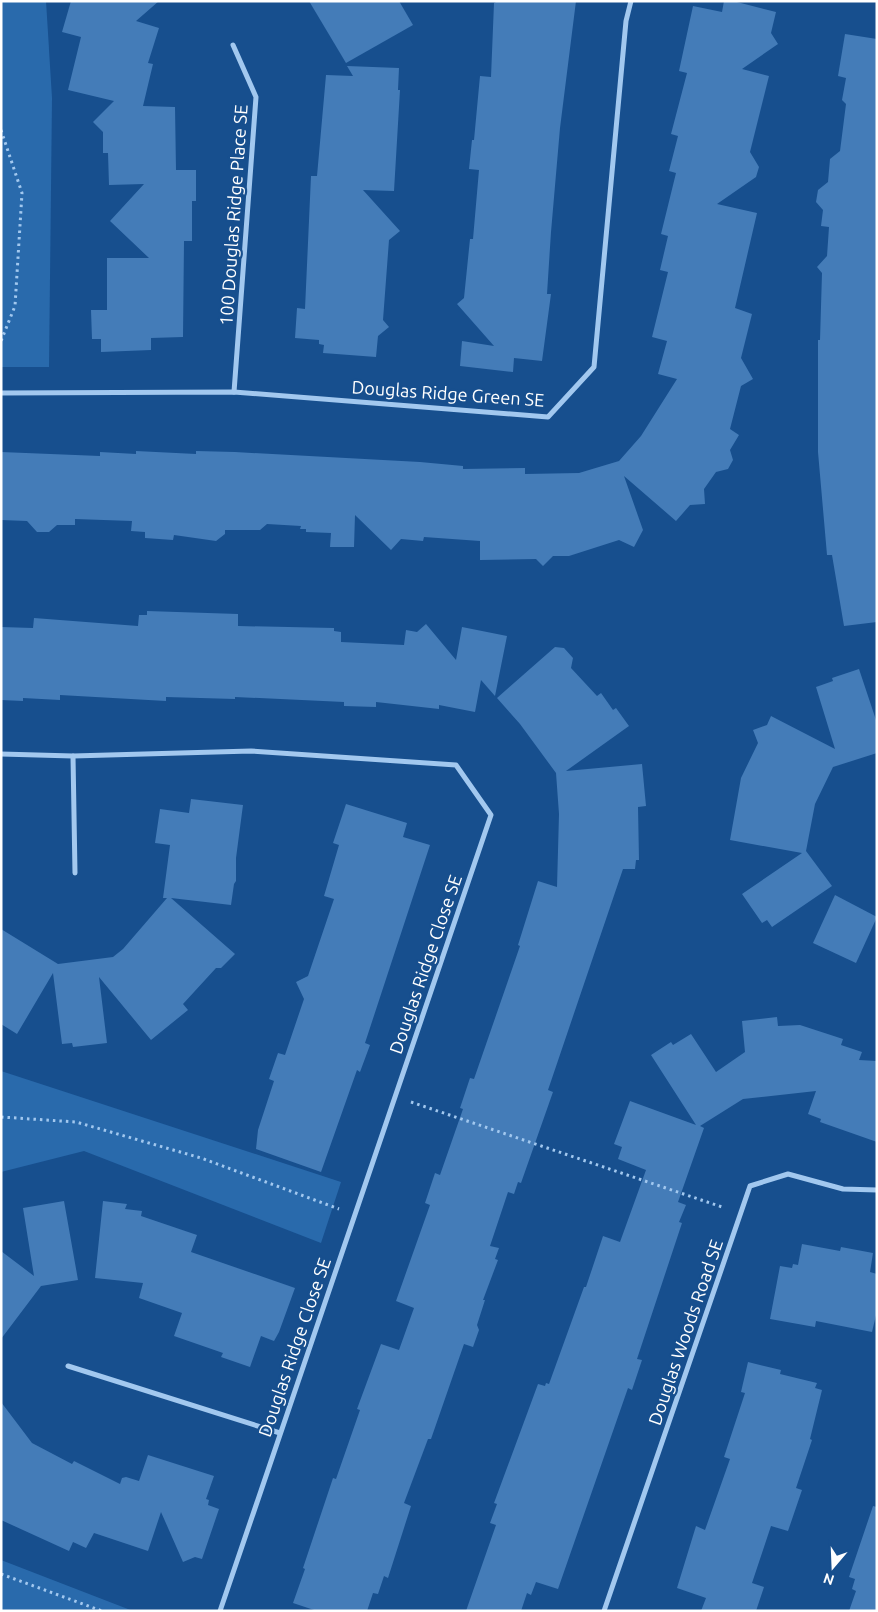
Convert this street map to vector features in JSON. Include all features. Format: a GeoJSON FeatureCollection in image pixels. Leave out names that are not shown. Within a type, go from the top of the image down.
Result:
{"type":"FeatureCollection","features":[{"type":"Feature","properties":{"kind":"street","name":"Douglas Ridge Green SE"},"geometry":{"type":"LineString","coordinates":[[1,393],[234,392],[548,417],[594,367],[626,21],[631,1]]}},
{"type":"Feature","properties":{"kind":"street","name":"100 Douglas Ridge Place SE"},"geometry":{"type":"LineString","coordinates":[[233,44],[256,97],[234,392]]}},
{"type":"Feature","properties":{"kind":"street","name":"Douglas Ridge Close SE"},"geometry":{"type":"LineString","coordinates":[[1,754],[73,756],[250,751],[456,765],[491,815],[220,1611]]}},
{"type":"Feature","properties":{"kind":"street"},"geometry":{"type":"LineString","coordinates":[[73,756],[75,873]]}},
{"type":"Feature","properties":{"kind":"street","name":"Douglas Woods Road SE"},"geometry":{"type":"LineString","coordinates":[[604,1611],[750,1186],[788,1174],[843,1189],[877,1190]]}},
{"type":"Feature","properties":{"kind":"street"},"geometry":{"type":"LineString","coordinates":[[68,1366],[280,1433]]}},
{"type":"Feature","properties":{"kind":"path"},"geometry":{"type":"LineString","coordinates":[[1,130],[22,194],[15,306],[1,341]]}},
{"type":"Feature","properties":{"kind":"path"},"geometry":{"type":"LineString","coordinates":[[394,1097],[740,1213]]}},
{"type":"Feature","properties":{"kind":"path"},"geometry":{"type":"LineString","coordinates":[[1,1117],[76,1122],[201,1158],[354,1214]]}},
{"type":"Feature","properties":{"kind":"path"},"geometry":{"type":"LineString","coordinates":[[1,1574],[102,1611]]}},
{"type":"Feature","properties":{"kind":"shaded area"},"geometry":{"type":"Polygon","coordinates":[[[1,1],[46,1],[52,98],[49,367],[1,367],[1,1]]]}},
{"type":"Feature","properties":{"kind":"shaded area"},"geometry":{"type":"Polygon","coordinates":[[[1,1071],[341,1182],[321,1243],[84,1151],[1,1172],[1,1071]]]}},
{"type":"Feature","properties":{"kind":"shaded area"},"geometry":{"type":"Polygon","coordinates":[[[1,1560],[133,1611],[1,1611],[1,1560]]]}},
{"type":"Feature","properties":{"kind":"building"},"geometry":{"type":"Polygon","coordinates":[[[71,1],[159,1],[136,21],[159,28],[148,63],[153,64],[143,106],[175,107],[176,170],[196,170],[196,201],[192,201],[192,241],[184,241],[183,337],[151,338],[151,350],[101,352],[101,339],[92,339],[91,310],[107,310],[107,258],[149,258],[110,221],[144,184],[109,185],[108,153],[103,153],[103,132],[93,122],[114,101],[68,90],[81,37],[62,32],[71,1]]]}},
{"type":"Feature","properties":{"kind":"building"},"geometry":{"type":"Polygon","coordinates":[[[309,1],[399,1],[413,25],[346,63],[309,1]]]}},
{"type":"Feature","properties":{"kind":"building"},"geometry":{"type":"Polygon","coordinates":[[[498,1],[576,1],[560,128],[547,294],[551,294],[542,361],[514,358],[513,372],[460,366],[462,341],[494,346],[457,304],[464,298],[470,239],[473,239],[479,170],[469,169],[472,140],[474,140],[480,76],[491,77],[494,3],[498,1]]]}},
{"type":"Feature","properties":{"kind":"building"},"geometry":{"type":"Polygon","coordinates":[[[724,1],[733,1],[776,12],[771,33],[778,44],[742,69],[769,76],[750,152],[759,167],[756,177],[717,204],[757,213],[735,308],[752,314],[741,358],[753,379],[741,386],[730,429],[739,435],[730,450],[733,460],[728,469],[716,472],[704,489],[705,504],[690,505],[676,521],[624,476],[643,530],[634,547],[619,540],[569,556],[553,556],[543,566],[536,559],[480,560],[480,541],[424,537],[423,541],[401,539],[391,550],[355,515],[354,547],[330,547],[331,533],[306,532],[306,529],[300,529],[301,526],[267,524],[260,530],[225,530],[225,534],[216,541],[174,535],[173,540],[145,538],[145,532],[131,531],[132,521],[75,519],[75,525],[57,525],[49,532],[37,532],[27,521],[1,520],[1,452],[100,456],[100,452],[136,454],[136,451],[196,454],[196,451],[235,452],[420,462],[463,466],[463,469],[525,468],[525,474],[579,473],[619,461],[641,436],[677,379],[658,374],[667,341],[652,337],[668,272],[660,270],[668,236],[661,234],[676,173],[669,171],[678,136],[671,134],[687,73],[679,71],[693,6],[722,12],[724,1]]]}},
{"type":"Feature","properties":{"kind":"building"},"geometry":{"type":"Polygon","coordinates":[[[845,34],[877,39],[877,622],[844,626],[832,555],[827,555],[818,452],[818,340],[820,340],[822,273],[817,267],[827,256],[829,227],[821,226],[823,210],[816,202],[818,190],[828,182],[830,159],[840,151],[846,104],[842,100],[846,78],[838,76],[845,34]]]}},
{"type":"Feature","properties":{"kind":"building"},"geometry":{"type":"Polygon","coordinates":[[[347,66],[399,68],[398,90],[400,90],[394,191],[363,190],[400,231],[389,240],[383,320],[389,327],[378,336],[376,357],[323,353],[324,345],[319,344],[319,340],[295,338],[297,308],[305,309],[311,176],[317,176],[326,75],[353,76],[347,66]]]}},
{"type":"Feature","properties":{"kind":"building"},"geometry":{"type":"Polygon","coordinates":[[[147,611],[238,614],[238,626],[334,628],[334,631],[341,632],[341,642],[404,645],[406,630],[417,632],[426,624],[456,660],[462,627],[507,636],[495,696],[481,680],[475,712],[439,705],[439,709],[376,702],[376,707],[344,706],[344,702],[235,697],[235,699],[166,697],[166,701],[60,695],[60,700],[23,698],[23,701],[1,700],[1,627],[33,628],[34,618],[138,626],[139,615],[147,615],[147,611]]]}},
{"type":"Feature","properties":{"kind":"building"},"geometry":{"type":"Polygon","coordinates":[[[555,647],[564,648],[573,658],[571,668],[597,696],[601,693],[613,710],[616,708],[629,726],[566,771],[642,764],[646,806],[638,807],[639,860],[636,860],[635,869],[623,869],[548,1090],[553,1092],[521,1183],[518,1182],[514,1194],[508,1192],[490,1246],[499,1248],[495,1259],[498,1260],[483,1300],[485,1300],[477,1325],[479,1330],[473,1347],[464,1344],[431,1439],[428,1439],[404,1503],[411,1506],[388,1578],[384,1576],[378,1594],[373,1593],[367,1611],[317,1611],[293,1603],[305,1569],[303,1568],[333,1478],[336,1479],[360,1410],[357,1409],[381,1344],[399,1350],[414,1308],[396,1301],[430,1205],[425,1203],[435,1173],[440,1175],[463,1109],[460,1108],[470,1078],[474,1079],[520,946],[518,945],[538,881],[557,887],[559,814],[556,773],[520,724],[497,698],[555,647]]]}},
{"type":"Feature","properties":{"kind":"building"},"geometry":{"type":"Polygon","coordinates":[[[859,669],[877,723],[877,753],[833,767],[815,804],[806,851],[832,886],[772,927],[767,920],[762,923],[742,894],[802,853],[730,840],[741,778],[758,743],[753,730],[767,725],[771,716],[835,749],[816,687],[833,681],[832,678],[859,669]]]}},
{"type":"Feature","properties":{"kind":"building"},"geometry":{"type":"Polygon","coordinates":[[[191,799],[243,805],[236,858],[236,881],[231,905],[171,898],[235,954],[221,968],[216,968],[183,1004],[188,1010],[151,1040],[99,977],[107,1043],[73,1047],[72,1043],[62,1044],[53,973],[17,1034],[1,1024],[1,929],[58,964],[113,957],[123,949],[167,898],[163,898],[170,845],[155,843],[160,809],[189,813],[191,799]]]}},
{"type":"Feature","properties":{"kind":"building"},"geometry":{"type":"Polygon","coordinates":[[[346,804],[407,823],[403,837],[430,845],[365,1043],[370,1045],[360,1072],[357,1070],[321,1172],[256,1149],[258,1130],[274,1081],[269,1079],[278,1053],[285,1055],[304,999],[296,982],[308,976],[334,899],[324,896],[339,845],[333,843],[346,804]]]}},
{"type":"Feature","properties":{"kind":"building"},"geometry":{"type":"Polygon","coordinates":[[[835,895],[877,917],[856,963],[813,943],[835,895]]]}},
{"type":"Feature","properties":{"kind":"building"},"geometry":{"type":"Polygon","coordinates":[[[777,1017],[778,1026],[800,1025],[843,1039],[841,1045],[862,1052],[859,1060],[877,1061],[877,1142],[820,1122],[821,1119],[808,1114],[816,1091],[743,1099],[700,1126],[704,1128],[678,1202],[686,1205],[679,1222],[682,1223],[637,1359],[642,1360],[632,1390],[628,1388],[558,1589],[536,1582],[531,1595],[527,1593],[521,1611],[466,1611],[496,1525],[490,1523],[497,1504],[494,1503],[538,1384],[545,1386],[546,1383],[549,1384],[584,1287],[586,1287],[603,1236],[620,1242],[646,1170],[618,1159],[622,1147],[614,1144],[630,1101],[696,1125],[651,1055],[671,1042],[673,1045],[691,1034],[716,1072],[745,1052],[742,1021],[777,1017]]]}},
{"type":"Feature","properties":{"kind":"building"},"geometry":{"type":"Polygon","coordinates":[[[64,1201],[78,1280],[41,1286],[1,1339],[1,1251],[34,1276],[23,1208],[64,1201]]]}},
{"type":"Feature","properties":{"kind":"building"},"geometry":{"type":"Polygon","coordinates":[[[103,1201],[127,1204],[125,1209],[142,1211],[141,1216],[197,1235],[191,1252],[295,1288],[274,1341],[261,1336],[250,1367],[221,1357],[223,1353],[174,1336],[182,1313],[139,1298],[143,1283],[95,1278],[103,1201]]]}},
{"type":"Feature","properties":{"kind":"building"},"geometry":{"type":"Polygon","coordinates":[[[802,1244],[840,1251],[841,1247],[873,1253],[870,1272],[877,1274],[877,1311],[872,1332],[816,1321],[815,1327],[770,1319],[780,1266],[792,1268],[793,1264],[798,1265],[802,1244]]]}},
{"type":"Feature","properties":{"kind":"building"},"geometry":{"type":"Polygon","coordinates":[[[748,1362],[781,1370],[780,1374],[817,1383],[815,1388],[822,1390],[810,1439],[812,1440],[796,1488],[802,1490],[788,1531],[771,1526],[752,1583],[764,1587],[756,1611],[701,1611],[706,1598],[677,1588],[696,1526],[705,1530],[730,1459],[724,1457],[745,1393],[741,1392],[748,1362]]]}},
{"type":"Feature","properties":{"kind":"building"},"geometry":{"type":"Polygon","coordinates":[[[1,1402],[32,1443],[72,1464],[74,1461],[120,1484],[122,1478],[126,1477],[139,1481],[148,1455],[214,1476],[206,1499],[209,1500],[208,1505],[219,1509],[202,1559],[195,1557],[183,1562],[161,1512],[148,1551],[94,1533],[86,1548],[73,1542],[69,1551],[1,1520],[1,1402]]]}},
{"type":"Feature","properties":{"kind":"building"},"geometry":{"type":"Polygon","coordinates":[[[873,1506],[877,1507],[877,1611],[849,1611],[856,1591],[852,1589],[855,1579],[849,1577],[873,1506]]]}}]}
